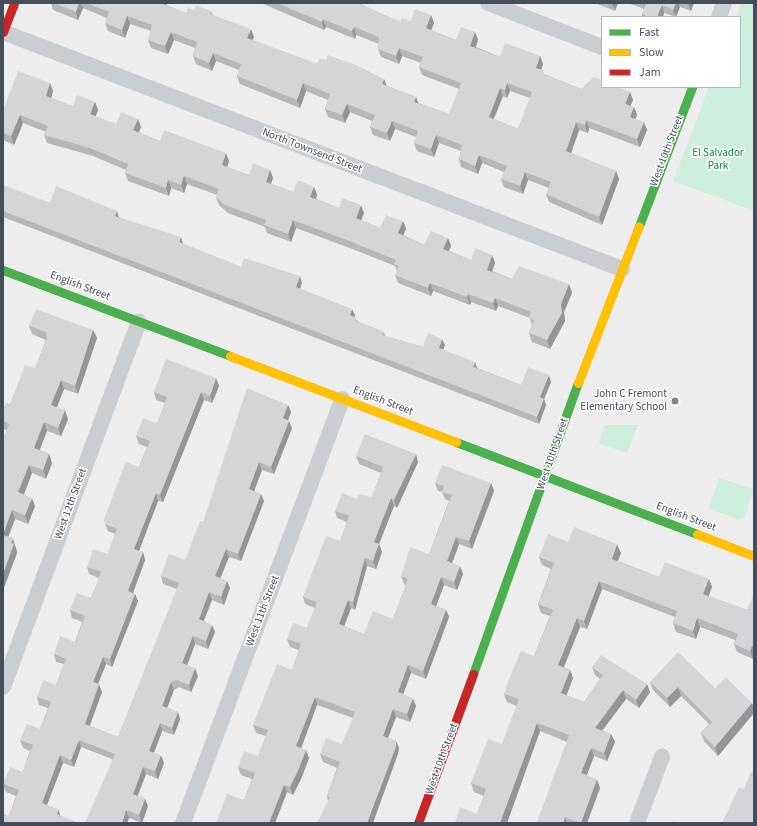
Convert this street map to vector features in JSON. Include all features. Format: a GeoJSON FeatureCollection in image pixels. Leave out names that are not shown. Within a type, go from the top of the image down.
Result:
{"type":"FeatureCollection","features":[{"type":"Feature","properties":{"kind":"street"},"geometry":{"type":"LineString","coordinates":[[3,32],[14,3]]}},
{"type":"Feature","properties":{"kind":"street"},"geometry":{"type":"LineString","coordinates":[[488,3],[601,47]]}},
{"type":"Feature","properties":{"kind":"street"},"geometry":{"type":"LineString","coordinates":[[719,16],[724,3]]}},
{"type":"Feature","properties":{"kind":"street","name":"North Townsend Street"},"geometry":{"type":"LineString","coordinates":[[3,32],[622,269]]}},
{"type":"Feature","properties":{"kind":"street","name":"West 10th Street"},"geometry":{"type":"LineString","coordinates":[[418,823],[544,476],[692,88]]}},
{"type":"Feature","properties":{"kind":"street","name":"English Street"},"geometry":{"type":"LineString","coordinates":[[3,270],[754,556]]}},
{"type":"Feature","properties":{"kind":"street","name":"West 12th Street"},"geometry":{"type":"LineString","coordinates":[[3,687],[139,322]]}},
{"type":"Feature","properties":{"kind":"street","name":"West 11th Street"},"geometry":{"type":"LineString","coordinates":[[183,823],[342,399]]}},
{"type":"Feature","properties":{"kind":"street"},"geometry":{"type":"LineString","coordinates":[[637,823],[662,757]]}},
{"type":"Feature","properties":{"kind":"green space","name":"El Salvador Park"},"geometry":{"type":"Polygon","coordinates":[[[741,3],[754,3],[754,211],[673,181],[709,88],[741,88],[741,16],[736,16],[741,3]]]}},
{"type":"Feature","properties":{"kind":"green space"},"geometry":{"type":"Polygon","coordinates":[[[605,425],[638,425],[627,453],[598,443],[605,425]]]}},
{"type":"Feature","properties":{"kind":"green space"},"geometry":{"type":"Polygon","coordinates":[[[719,478],[754,489],[744,518],[739,520],[708,508],[719,478]]]}},
{"type":"Feature","properties":{"kind":"building"},"geometry":{"type":"Polygon","coordinates":[[[53,3],[79,3],[76,12],[53,3]]]}},
{"type":"Feature","properties":{"kind":"building"},"geometry":{"type":"Polygon","coordinates":[[[86,3],[161,3],[186,13],[188,7],[194,10],[196,5],[211,11],[210,14],[251,29],[247,38],[317,64],[320,58],[326,60],[328,55],[356,65],[384,79],[382,84],[416,97],[414,102],[449,114],[461,83],[419,67],[423,57],[399,48],[396,56],[378,49],[379,37],[354,27],[352,31],[323,19],[322,22],[277,3],[359,3],[400,22],[402,18],[411,21],[415,9],[431,15],[426,28],[456,40],[461,27],[475,32],[470,46],[500,57],[505,43],[540,56],[536,68],[543,70],[542,73],[581,89],[594,77],[601,80],[601,88],[620,88],[630,92],[625,104],[634,107],[630,117],[644,122],[637,139],[586,120],[585,125],[576,122],[566,151],[616,171],[599,217],[546,194],[551,182],[525,172],[520,186],[501,179],[507,166],[479,155],[475,166],[459,159],[462,145],[436,135],[431,149],[414,143],[418,131],[392,121],[387,133],[370,127],[375,115],[347,104],[342,115],[325,109],[330,94],[303,83],[297,100],[237,76],[241,64],[213,53],[209,63],[193,56],[197,42],[171,32],[165,46],[148,40],[152,25],[127,16],[122,30],[105,23],[109,12],[86,3]],[[507,83],[505,90],[500,88],[489,117],[518,129],[532,92],[507,83]]]}},
{"type":"Feature","properties":{"kind":"building"},"geometry":{"type":"Polygon","coordinates":[[[644,3],[676,3],[673,10],[662,5],[657,16],[646,16],[642,14],[646,4],[644,3]]]}},
{"type":"Feature","properties":{"kind":"building"},"geometry":{"type":"Polygon","coordinates":[[[18,71],[50,83],[46,96],[73,106],[77,95],[95,102],[90,114],[116,124],[121,112],[138,119],[133,130],[160,141],[164,130],[226,153],[222,165],[249,175],[253,163],[270,170],[266,182],[293,192],[298,180],[314,187],[310,197],[339,208],[342,198],[361,205],[356,218],[380,228],[386,215],[403,221],[398,233],[424,245],[431,231],[448,238],[443,249],[471,260],[475,248],[492,255],[487,270],[512,279],[519,266],[569,284],[561,304],[562,313],[547,340],[529,333],[534,320],[529,317],[531,312],[495,298],[493,303],[468,294],[467,297],[430,283],[428,288],[395,275],[399,266],[394,264],[396,260],[293,220],[288,234],[264,225],[266,220],[225,205],[216,197],[219,189],[184,176],[181,185],[168,180],[166,188],[125,173],[128,164],[90,148],[44,135],[48,126],[20,115],[11,136],[3,133],[3,111],[18,71]]]}},
{"type":"Feature","properties":{"kind":"building"},"geometry":{"type":"Polygon","coordinates":[[[3,185],[50,203],[56,186],[117,211],[115,216],[181,237],[179,242],[241,267],[244,258],[300,276],[296,287],[352,309],[350,315],[357,318],[356,321],[384,332],[382,335],[423,347],[428,333],[442,339],[439,348],[475,362],[473,367],[521,385],[528,367],[549,375],[540,397],[544,399],[537,417],[3,211],[3,185]]]}},
{"type":"Feature","properties":{"kind":"building"},"geometry":{"type":"Polygon","coordinates":[[[36,309],[93,330],[75,386],[61,380],[51,405],[65,410],[58,428],[44,422],[34,448],[49,454],[43,470],[29,465],[18,492],[32,498],[25,515],[12,510],[3,534],[3,440],[9,424],[3,421],[3,410],[6,403],[10,404],[25,365],[35,368],[47,338],[46,332],[29,326],[36,309]]]}},
{"type":"Feature","properties":{"kind":"building"},"geometry":{"type":"Polygon","coordinates":[[[166,359],[216,378],[210,396],[201,392],[160,495],[156,493],[134,549],[143,552],[128,591],[135,594],[110,659],[103,657],[93,682],[99,684],[85,724],[118,737],[179,583],[161,576],[169,554],[185,560],[200,521],[203,522],[247,388],[288,405],[283,418],[289,421],[271,467],[259,462],[249,489],[261,494],[238,554],[226,549],[215,576],[227,581],[221,597],[209,592],[199,619],[212,625],[206,641],[193,636],[182,663],[195,668],[189,685],[176,680],[171,682],[162,706],[178,712],[172,728],[160,723],[149,751],[161,755],[155,771],[143,767],[133,794],[145,799],[139,815],[126,810],[122,823],[85,823],[115,754],[79,740],[71,760],[60,755],[42,803],[58,809],[57,814],[79,823],[3,823],[3,814],[9,816],[19,790],[3,784],[10,767],[23,772],[33,745],[20,740],[27,724],[40,729],[51,702],[37,697],[43,680],[56,685],[66,659],[54,654],[60,636],[75,642],[85,616],[70,610],[77,593],[91,598],[101,572],[87,567],[93,549],[108,554],[117,529],[105,524],[104,519],[126,462],[139,467],[150,441],[136,436],[143,418],[157,424],[167,397],[154,392],[166,359]]]}},
{"type":"Feature","properties":{"kind":"building"},"geometry":{"type":"Polygon","coordinates":[[[365,434],[416,454],[394,500],[391,498],[374,542],[379,544],[373,561],[365,558],[353,602],[348,600],[339,624],[364,634],[373,611],[393,619],[408,579],[401,576],[410,547],[429,554],[452,495],[442,492],[444,486],[435,483],[442,465],[491,483],[469,541],[456,537],[447,561],[460,566],[454,582],[441,577],[431,604],[446,610],[423,671],[408,665],[398,692],[413,698],[407,714],[393,709],[383,736],[396,741],[396,747],[367,823],[317,823],[330,797],[327,796],[340,762],[320,754],[326,738],[342,744],[355,712],[315,697],[296,746],[306,750],[290,787],[284,785],[269,823],[216,823],[227,794],[244,800],[255,773],[238,767],[244,751],[258,756],[268,730],[253,725],[277,664],[292,670],[301,644],[287,639],[293,623],[307,628],[317,602],[303,597],[326,536],[340,541],[349,516],[335,511],[342,493],[357,499],[359,494],[372,497],[383,467],[356,456],[365,434]]]}},
{"type":"Feature","properties":{"kind":"building"},"geometry":{"type":"Polygon","coordinates":[[[574,527],[617,544],[612,559],[659,577],[665,562],[709,579],[703,594],[747,610],[753,596],[754,646],[752,646],[750,651],[734,644],[738,634],[697,618],[693,631],[673,623],[677,611],[599,581],[584,621],[577,618],[558,665],[570,670],[561,693],[584,702],[603,675],[592,667],[601,655],[647,684],[636,700],[623,690],[595,728],[611,734],[604,753],[591,748],[581,773],[597,779],[581,823],[565,817],[563,823],[537,823],[569,735],[537,723],[500,823],[455,823],[460,807],[477,814],[486,789],[471,783],[488,739],[502,744],[519,699],[504,694],[511,674],[521,651],[534,656],[553,610],[538,604],[554,563],[539,557],[548,534],[568,542],[574,527]]]}},
{"type":"Feature","properties":{"kind":"building"},"geometry":{"type":"Polygon","coordinates":[[[3,535],[13,538],[11,543],[14,544],[3,574],[3,535]]]}},
{"type":"Feature","properties":{"kind":"building"},"geometry":{"type":"Polygon","coordinates":[[[678,652],[715,688],[726,677],[752,703],[715,747],[701,733],[712,722],[678,687],[667,698],[650,682],[678,652]]]}},
{"type":"Feature","properties":{"kind":"building"},"geometry":{"type":"Polygon","coordinates":[[[751,772],[754,773],[754,823],[722,823],[739,787],[744,789],[751,772]]]}},
{"type":"Feature","properties":{"kind":"traffic: fast"},"geometry":{"type":"LineString","coordinates":[[639,226],[692,88]]}},
{"type":"Feature","properties":{"kind":"traffic: fast"},"geometry":{"type":"LineString","coordinates":[[3,270],[230,356]]}},
{"type":"Feature","properties":{"kind":"traffic: fast"},"geometry":{"type":"LineString","coordinates":[[473,674],[578,383]]}},
{"type":"Feature","properties":{"kind":"traffic: fast"},"geometry":{"type":"LineString","coordinates":[[456,442],[697,534]]}},
{"type":"Feature","properties":{"kind":"traffic: slow"},"geometry":{"type":"LineString","coordinates":[[578,383],[639,226]]}},
{"type":"Feature","properties":{"kind":"traffic: slow"},"geometry":{"type":"LineString","coordinates":[[230,356],[456,442]]}},
{"type":"Feature","properties":{"kind":"traffic: slow"},"geometry":{"type":"LineString","coordinates":[[697,534],[754,556]]}},
{"type":"Feature","properties":{"kind":"traffic: jam"},"geometry":{"type":"LineString","coordinates":[[3,32],[14,3]]}},
{"type":"Feature","properties":{"kind":"traffic: jam"},"geometry":{"type":"LineString","coordinates":[[418,823],[473,674]]}},
{"type":"Feature","properties":{"kind":"place","name":"John C Fremont Elementary School"},"geometry":{"type":"Point","coordinates":[675,401]}}]}
